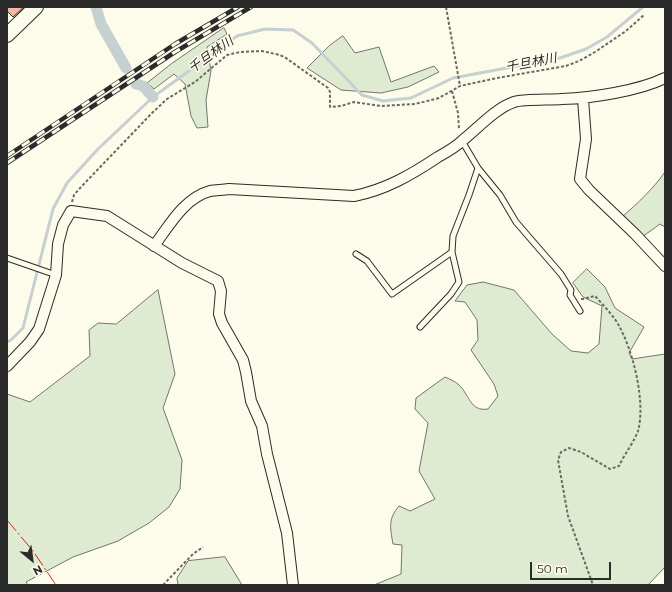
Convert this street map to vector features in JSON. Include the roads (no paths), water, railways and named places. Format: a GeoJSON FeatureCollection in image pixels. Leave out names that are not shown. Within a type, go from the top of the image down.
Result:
{"type":"FeatureCollection","features":[{"type":"Feature","properties":{"kind":"street"},"geometry":{"type":"LineString","coordinates":[[7,35],[36,7]]}},
{"type":"Feature","properties":{"kind":"street"},"geometry":{"type":"LineString","coordinates":[[154,246],[183,208],[196,198],[210,192],[229,190],[354,196],[371,193],[417,171],[462,142],[502,108],[515,102],[583,98],[639,87],[665,78]]}},
{"type":"Feature","properties":{"kind":"street"},"geometry":{"type":"LineString","coordinates":[[583,98],[586,139],[580,179],[589,190],[635,234],[665,266]]}},
{"type":"Feature","properties":{"kind":"street"},"geometry":{"type":"LineString","coordinates":[[7,366],[30,342],[39,330],[56,275],[58,244],[63,225],[71,211],[107,216],[182,263],[218,281],[222,291],[220,314],[222,323],[243,360],[251,401],[262,426],[267,454],[287,533],[294,585]]}},
{"type":"Feature","properties":{"kind":"lane"},"geometry":{"type":"LineString","coordinates":[[462,142],[478,168],[500,195],[516,222],[561,274],[571,290],[570,295],[580,310]]}},
{"type":"Feature","properties":{"kind":"lane"},"geometry":{"type":"LineString","coordinates":[[420,327],[452,294],[459,282],[452,252],[453,236],[469,196],[478,168]]}},
{"type":"Feature","properties":{"kind":"lane"},"geometry":{"type":"LineString","coordinates":[[356,254],[367,261],[392,294],[452,252]]}},
{"type":"Feature","properties":{"kind":"lane"},"geometry":{"type":"LineString","coordinates":[[7,258],[56,275]]}},
{"type":"Feature","properties":{"kind":"waterway"},"geometry":{"type":"LineString","coordinates":[[96,7],[101,24],[126,68]]}},
{"type":"Feature","properties":{"kind":"waterway","name":"千旦林川"},"geometry":{"type":"LineString","coordinates":[[7,342],[23,328],[53,209],[67,183],[98,149],[153,97],[237,36],[265,29],[293,30],[312,43],[362,95],[383,101],[411,98],[453,78],[560,58],[586,49],[607,37],[643,7]]}},
{"type":"Feature","properties":{"kind":"waterway"},"geometry":{"type":"LineString","coordinates":[[136,84],[143,86],[153,97]]}},
{"type":"Feature","properties":{"kind":"railway"},"geometry":{"type":"LineString","coordinates":[[7,156],[175,44],[238,7]]}},
{"type":"Feature","properties":{"kind":"railway"},"geometry":{"type":"LineString","coordinates":[[7,163],[175,52],[251,7]]}}]}
